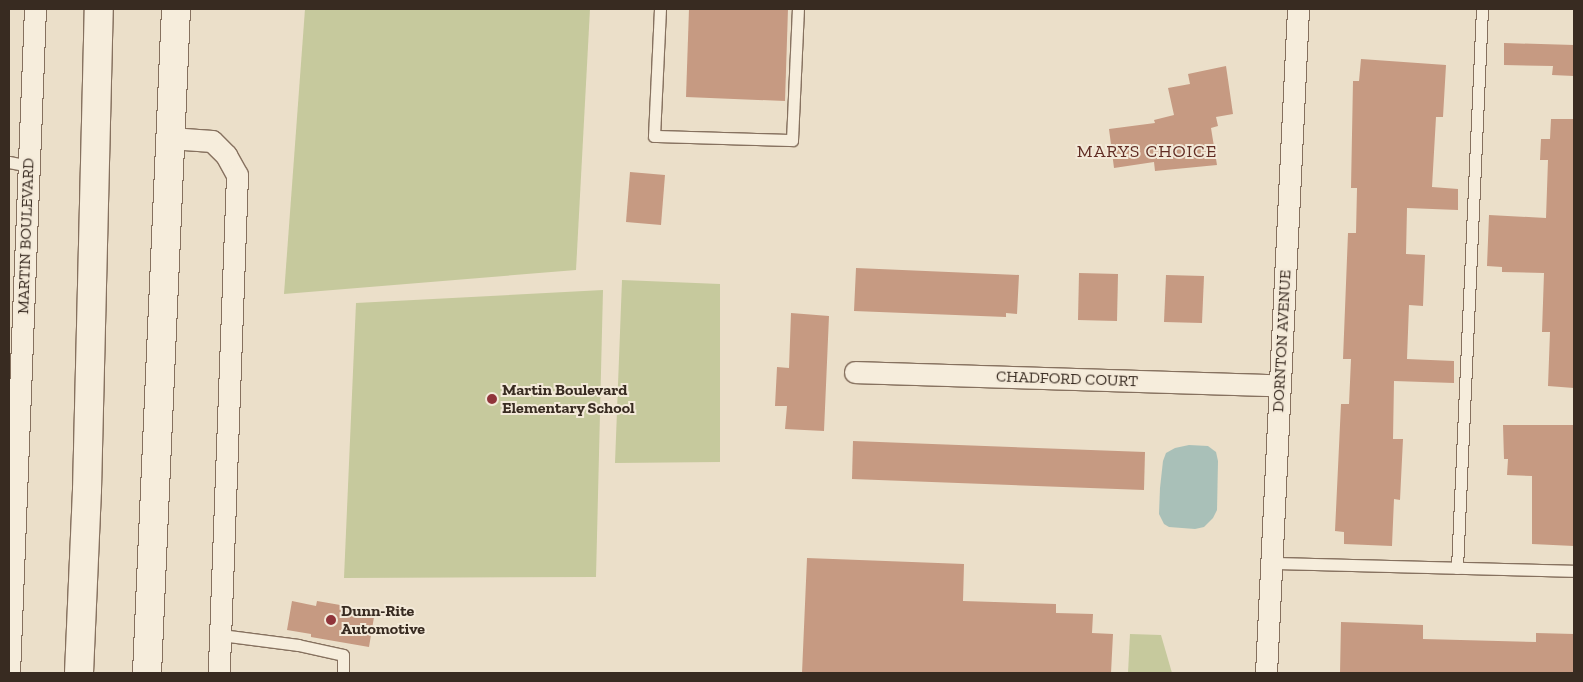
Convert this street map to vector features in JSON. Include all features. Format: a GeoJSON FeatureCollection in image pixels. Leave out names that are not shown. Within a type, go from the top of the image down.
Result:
{"type":"FeatureCollection","features":[{"type":"Feature","properties":{"kind":"main road"},"geometry":{"type":"LineString","coordinates":[[79,673],[87,490],[99,9]]}},
{"type":"Feature","properties":{"kind":"main road"},"geometry":{"type":"LineString","coordinates":[[147,673],[177,10]]}},
{"type":"Feature","properties":{"kind":"street","name":"MARTIN BOULEVARD"},"geometry":{"type":"LineString","coordinates":[[9,673],[19,164],[35,9]]}},
{"type":"Feature","properties":{"kind":"street","name":"DORNTON AVENUE"},"geometry":{"type":"LineString","coordinates":[[1266,673],[1298,9]]}},
{"type":"Feature","properties":{"kind":"street"},"geometry":{"type":"LineString","coordinates":[[170,138],[212,141],[226,155],[237,175],[219,673]]}},
{"type":"Feature","properties":{"kind":"street","name":"CHADFORD COURT"},"geometry":{"type":"LineString","coordinates":[[855,372],[1280,385]]}},
{"type":"Feature","properties":{"kind":"lane"},"geometry":{"type":"LineString","coordinates":[[660,9],[654,136],[792,140],[798,9]]}},
{"type":"Feature","properties":{"kind":"lane"},"geometry":{"type":"LineString","coordinates":[[1457,568],[1482,9]]}},
{"type":"Feature","properties":{"kind":"lane"},"geometry":{"type":"LineString","coordinates":[[1272,563],[1574,571]]}},
{"type":"Feature","properties":{"kind":"lane"},"geometry":{"type":"LineString","coordinates":[[221,635],[298,645],[343,655],[343,673]]}},
{"type":"Feature","properties":{"kind":"green space"},"geometry":{"type":"Polygon","coordinates":[[[305,9],[590,9],[576,270],[284,294],[305,9]]]}},
{"type":"Feature","properties":{"kind":"green space"},"geometry":{"type":"Polygon","coordinates":[[[622,280],[720,284],[720,462],[615,463],[622,280]]]}},
{"type":"Feature","properties":{"kind":"green space"},"geometry":{"type":"Polygon","coordinates":[[[603,290],[596,577],[344,578],[356,303],[603,290]]]}},
{"type":"Feature","properties":{"kind":"green space"},"geometry":{"type":"Polygon","coordinates":[[[1130,634],[1161,635],[1172,673],[1128,673],[1130,634]]]}},
{"type":"Feature","properties":{"kind":"water"},"geometry":{"type":"Polygon","coordinates":[[[1189,445],[1208,446],[1216,452],[1218,461],[1217,510],[1213,518],[1204,527],[1195,529],[1169,527],[1164,524],[1159,514],[1163,461],[1166,453],[1175,448],[1189,445]]]}},
{"type":"Feature","properties":{"kind":"building"},"geometry":{"type":"Polygon","coordinates":[[[689,9],[788,9],[785,101],[686,97],[689,9]]]}},
{"type":"Feature","properties":{"kind":"building"},"geometry":{"type":"Polygon","coordinates":[[[1504,43],[1574,45],[1574,76],[1552,75],[1553,66],[1504,65],[1504,43]]]}},
{"type":"Feature","properties":{"kind":"building"},"geometry":{"type":"Polygon","coordinates":[[[1361,59],[1446,65],[1443,117],[1436,117],[1432,187],[1458,189],[1458,210],[1407,208],[1406,254],[1425,255],[1423,306],[1409,305],[1407,359],[1454,361],[1454,383],[1394,381],[1393,439],[1403,439],[1400,500],[1394,499],[1392,546],[1344,544],[1344,532],[1335,531],[1341,404],[1349,404],[1351,359],[1343,359],[1348,233],[1356,233],[1357,188],[1351,188],[1353,81],[1359,81],[1361,59]]]}},
{"type":"Feature","properties":{"kind":"building"},"geometry":{"type":"Polygon","coordinates":[[[1226,66],[1233,114],[1216,117],[1218,126],[1211,128],[1217,165],[1155,171],[1154,162],[1114,168],[1109,129],[1155,123],[1154,120],[1174,115],[1168,88],[1190,84],[1188,74],[1226,66]]]}},
{"type":"Feature","properties":{"kind":"building"},"geometry":{"type":"Polygon","coordinates":[[[1551,119],[1574,119],[1574,388],[1548,386],[1550,332],[1542,332],[1544,273],[1502,272],[1502,267],[1487,266],[1489,215],[1546,218],[1548,160],[1540,160],[1541,139],[1550,139],[1551,119]]]}},
{"type":"Feature","properties":{"kind":"building"},"geometry":{"type":"Polygon","coordinates":[[[630,172],[665,175],[661,225],[626,222],[630,172]]]}},
{"type":"Feature","properties":{"kind":"building"},"geometry":{"type":"Polygon","coordinates":[[[856,268],[1019,275],[1017,314],[1006,313],[1006,317],[854,311],[856,268]]]}},
{"type":"Feature","properties":{"kind":"building"},"geometry":{"type":"Polygon","coordinates":[[[1079,273],[1118,274],[1117,321],[1078,320],[1079,273]]]}},
{"type":"Feature","properties":{"kind":"building"},"geometry":{"type":"Polygon","coordinates":[[[1166,275],[1204,276],[1202,323],[1164,322],[1166,275]]]}},
{"type":"Feature","properties":{"kind":"building"},"geometry":{"type":"Polygon","coordinates":[[[791,313],[829,316],[824,431],[785,429],[787,406],[775,406],[777,367],[789,368],[791,313]]]}},
{"type":"Feature","properties":{"kind":"building"},"geometry":{"type":"Polygon","coordinates":[[[1503,425],[1574,425],[1574,546],[1532,544],[1532,476],[1507,475],[1508,459],[1504,459],[1503,425]]]}},
{"type":"Feature","properties":{"kind":"building"},"geometry":{"type":"Polygon","coordinates":[[[853,441],[1145,452],[1144,490],[852,479],[853,441]]]}},
{"type":"Feature","properties":{"kind":"building"},"geometry":{"type":"Polygon","coordinates":[[[807,558],[964,564],[963,601],[1056,604],[1056,613],[1093,614],[1092,633],[1113,634],[1111,673],[802,673],[807,558]]]}},
{"type":"Feature","properties":{"kind":"building","name":"Dunn-Rite Automotive"},"geometry":{"type":"Polygon","coordinates":[[[292,601],[316,606],[317,601],[375,611],[369,647],[311,637],[311,634],[287,630],[292,601]]]}},
{"type":"Feature","properties":{"kind":"building"},"geometry":{"type":"Polygon","coordinates":[[[1341,622],[1423,625],[1423,639],[1536,642],[1536,633],[1574,634],[1574,673],[1340,673],[1341,622]]]}},
{"type":"Feature","properties":{"kind":"place","name":"Martin Boulevard Elementary School"},"geometry":{"type":"Point","coordinates":[492,399]}},
{"type":"Feature","properties":{"kind":"place","name":"Dunn-Rite Automotive"},"geometry":{"type":"Point","coordinates":[331,620]}},
{"type":"Feature","properties":{"kind":"district","name":"MARYS CHOICE"},"geometry":{"type":"Point","coordinates":[1147,151]}}]}
